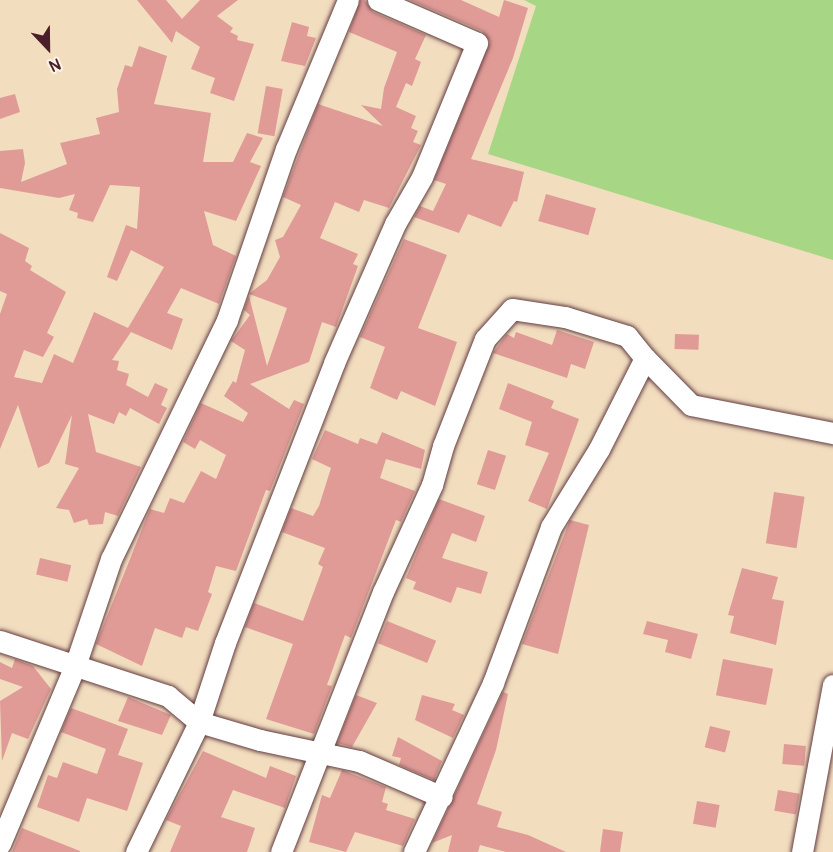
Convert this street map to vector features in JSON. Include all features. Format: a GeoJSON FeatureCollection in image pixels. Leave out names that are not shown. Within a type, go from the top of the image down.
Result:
{"type":"FeatureCollection","features":[{"type":"Feature","properties":{"kind":"street"},"geometry":{"type":"LineString","coordinates":[[0,844],[75,666],[111,559],[227,320],[286,149],[348,0]]}},
{"type":"Feature","properties":{"kind":"street"},"geometry":{"type":"LineString","coordinates":[[136,852],[199,722],[225,643],[334,363],[395,224],[422,177],[477,43],[378,0]]}},
{"type":"Feature","properties":{"kind":"street"},"geometry":{"type":"LineString","coordinates":[[281,852],[383,592],[432,485],[443,446],[485,339],[512,309],[565,317],[627,336],[691,405],[833,433]]}},
{"type":"Feature","properties":{"kind":"street"},"geometry":{"type":"LineString","coordinates":[[414,852],[442,797],[493,682],[551,527],[599,449],[645,358]]}},
{"type":"Feature","properties":{"kind":"street"},"geometry":{"type":"LineString","coordinates":[[0,641],[168,696],[199,722],[320,754],[359,761],[442,797]]}},
{"type":"Feature","properties":{"kind":"street"},"geometry":{"type":"LineString","coordinates":[[802,852],[833,685]]}},
{"type":"Feature","properties":{"kind":"green space"},"geometry":{"type":"Polygon","coordinates":[[[524,0],[833,0],[833,260],[488,154],[536,6],[524,0]]]}},
{"type":"Feature","properties":{"kind":"building"},"geometry":{"type":"Polygon","coordinates":[[[137,0],[166,0],[182,19],[200,0],[238,0],[217,16],[233,28],[230,32],[238,36],[237,40],[254,44],[234,101],[210,93],[215,78],[191,69],[200,47],[176,31],[172,43],[137,0]]]}},
{"type":"Feature","properties":{"kind":"building"},"geometry":{"type":"Polygon","coordinates":[[[360,0],[365,0],[373,12],[426,35],[415,59],[421,62],[412,86],[406,83],[396,107],[416,116],[411,128],[418,131],[413,142],[421,145],[389,208],[364,200],[359,212],[335,202],[320,238],[358,254],[353,264],[358,266],[336,327],[322,322],[309,362],[250,384],[289,409],[294,400],[304,404],[270,491],[266,490],[236,571],[216,566],[208,592],[212,594],[198,631],[186,627],[182,638],[155,628],[142,666],[96,644],[150,509],[164,513],[170,498],[184,503],[201,471],[216,479],[226,455],[200,440],[195,449],[183,442],[201,403],[243,422],[248,413],[224,396],[233,381],[236,383],[245,350],[231,341],[250,315],[244,310],[249,296],[267,366],[287,308],[249,294],[267,280],[280,257],[275,240],[283,237],[301,205],[283,197],[318,104],[383,126],[361,105],[381,109],[384,88],[397,52],[349,32],[360,0]]]}},
{"type":"Feature","properties":{"kind":"building"},"geometry":{"type":"Polygon","coordinates":[[[410,0],[461,0],[499,17],[504,0],[528,8],[513,58],[471,159],[524,172],[517,202],[514,201],[501,227],[468,214],[459,233],[414,217],[420,206],[433,211],[446,184],[434,180],[490,42],[482,31],[410,0]]]}},
{"type":"Feature","properties":{"kind":"building"},"geometry":{"type":"Polygon","coordinates":[[[292,22],[309,27],[307,36],[316,38],[305,66],[281,61],[292,22]]]}},
{"type":"Feature","properties":{"kind":"building"},"geometry":{"type":"Polygon","coordinates":[[[139,46],[167,56],[154,104],[211,113],[203,162],[233,162],[247,133],[263,138],[250,162],[261,166],[236,221],[204,211],[213,245],[236,256],[219,304],[181,288],[167,313],[183,319],[172,350],[131,332],[112,360],[119,361],[117,370],[129,374],[126,385],[148,397],[155,383],[168,389],[161,405],[167,408],[159,424],[130,408],[126,416],[119,412],[114,424],[88,414],[96,452],[141,467],[118,516],[105,512],[103,524],[89,525],[87,519],[74,523],[69,510],[56,508],[79,468],[65,464],[72,415],[49,463],[38,468],[18,405],[0,449],[0,314],[7,294],[0,291],[0,233],[29,248],[25,261],[32,266],[30,270],[66,292],[47,333],[54,337],[43,357],[24,350],[14,377],[42,383],[54,354],[73,363],[94,312],[128,328],[164,267],[131,250],[117,281],[107,277],[126,225],[137,229],[140,187],[110,185],[93,222],[77,218],[78,213],[69,210],[75,194],[59,198],[0,188],[0,151],[23,149],[25,163],[21,182],[67,164],[60,143],[100,134],[96,118],[119,112],[117,89],[125,65],[132,67],[139,46]]]}},
{"type":"Feature","properties":{"kind":"building"},"geometry":{"type":"Polygon","coordinates":[[[266,86],[283,89],[274,136],[258,133],[266,86]]]}},
{"type":"Feature","properties":{"kind":"building"},"geometry":{"type":"Polygon","coordinates":[[[15,94],[20,112],[0,119],[0,98],[15,94]]]}},
{"type":"Feature","properties":{"kind":"building"},"geometry":{"type":"Polygon","coordinates":[[[546,194],[596,208],[588,235],[538,221],[546,194]]]}},
{"type":"Feature","properties":{"kind":"building"},"geometry":{"type":"Polygon","coordinates":[[[404,239],[447,255],[418,328],[457,342],[435,406],[401,391],[397,400],[370,388],[385,347],[360,337],[404,239]]]}},
{"type":"Feature","properties":{"kind":"building"},"geometry":{"type":"Polygon","coordinates":[[[557,330],[594,342],[585,369],[571,364],[567,378],[493,353],[507,334],[514,338],[516,332],[552,345],[557,330]]]}},
{"type":"Feature","properties":{"kind":"building"},"geometry":{"type":"Polygon","coordinates":[[[675,334],[699,335],[698,350],[674,349],[675,334]]]}},
{"type":"Feature","properties":{"kind":"building"},"geometry":{"type":"Polygon","coordinates":[[[508,383],[554,401],[551,408],[579,419],[547,509],[528,501],[549,453],[525,445],[532,422],[499,409],[508,383]]]}},
{"type":"Feature","properties":{"kind":"building"},"geometry":{"type":"Polygon","coordinates":[[[325,430],[358,444],[360,438],[377,444],[382,432],[425,450],[421,469],[386,459],[380,478],[415,491],[401,522],[396,520],[351,638],[345,635],[327,685],[332,686],[314,734],[266,719],[293,644],[245,627],[254,603],[303,621],[323,567],[318,564],[325,548],[282,532],[291,508],[313,516],[319,506],[331,468],[312,459],[325,430]]]}},
{"type":"Feature","properties":{"kind":"building"},"geometry":{"type":"Polygon","coordinates":[[[488,450],[506,456],[495,490],[477,484],[488,450]]]}},
{"type":"Feature","properties":{"kind":"building"},"geometry":{"type":"Polygon","coordinates":[[[774,492],[805,497],[796,548],[766,543],[774,492]]]}},
{"type":"Feature","properties":{"kind":"building"},"geometry":{"type":"Polygon","coordinates":[[[439,499],[485,516],[476,542],[452,533],[442,558],[488,572],[481,594],[457,587],[451,603],[413,589],[416,582],[406,578],[439,499]]]}},
{"type":"Feature","properties":{"kind":"building"},"geometry":{"type":"Polygon","coordinates":[[[570,520],[589,525],[558,654],[522,644],[570,520]]]}},
{"type":"Feature","properties":{"kind":"building"},"geometry":{"type":"Polygon","coordinates":[[[40,558],[71,565],[67,582],[36,575],[40,558]]]}},
{"type":"Feature","properties":{"kind":"building"},"geometry":{"type":"Polygon","coordinates":[[[742,568],[778,577],[772,599],[784,601],[776,645],[730,633],[734,616],[728,615],[742,568]]]}},
{"type":"Feature","properties":{"kind":"building"},"geometry":{"type":"Polygon","coordinates":[[[387,621],[436,641],[427,663],[378,643],[387,621]]]}},
{"type":"Feature","properties":{"kind":"building"},"geometry":{"type":"Polygon","coordinates":[[[647,621],[698,634],[691,659],[665,652],[668,640],[643,634],[647,621]]]}},
{"type":"Feature","properties":{"kind":"building"},"geometry":{"type":"Polygon","coordinates":[[[15,659],[33,666],[51,689],[28,739],[12,733],[2,761],[0,701],[23,687],[0,679],[0,662],[12,668],[15,659]]]}},
{"type":"Feature","properties":{"kind":"building"},"geometry":{"type":"Polygon","coordinates":[[[723,659],[773,669],[766,705],[716,695],[723,659]]]}},
{"type":"Feature","properties":{"kind":"building"},"geometry":{"type":"Polygon","coordinates":[[[503,692],[508,694],[496,750],[477,804],[502,812],[497,827],[528,835],[566,852],[506,852],[480,845],[478,852],[448,852],[452,835],[432,843],[503,692]]]}},
{"type":"Feature","properties":{"kind":"building"},"geometry":{"type":"Polygon","coordinates":[[[356,695],[377,703],[352,747],[337,743],[356,695]]]}},
{"type":"Feature","properties":{"kind":"building"},"geometry":{"type":"Polygon","coordinates":[[[422,695],[455,704],[452,710],[464,715],[453,738],[415,720],[422,695]]]}},
{"type":"Feature","properties":{"kind":"building"},"geometry":{"type":"Polygon","coordinates":[[[128,697],[171,715],[162,735],[118,721],[128,697]]]}},
{"type":"Feature","properties":{"kind":"building"},"geometry":{"type":"Polygon","coordinates":[[[71,708],[128,729],[118,755],[143,763],[127,811],[87,798],[79,822],[37,807],[48,775],[57,778],[63,762],[97,774],[106,749],[61,732],[71,708]]]}},
{"type":"Feature","properties":{"kind":"building"},"geometry":{"type":"Polygon","coordinates":[[[710,726],[730,731],[725,752],[705,747],[710,726]]]}},
{"type":"Feature","properties":{"kind":"building"},"geometry":{"type":"Polygon","coordinates":[[[398,737],[442,761],[434,780],[399,765],[401,758],[392,756],[398,737]]]}},
{"type":"Feature","properties":{"kind":"building"},"geometry":{"type":"Polygon","coordinates":[[[784,744],[806,746],[804,766],[782,764],[784,744]]]}},
{"type":"Feature","properties":{"kind":"building"},"geometry":{"type":"Polygon","coordinates":[[[203,751],[266,778],[270,766],[296,776],[285,808],[233,790],[221,817],[255,828],[247,852],[170,852],[181,826],[166,820],[203,751]]]}},
{"type":"Feature","properties":{"kind":"building"},"geometry":{"type":"Polygon","coordinates":[[[342,770],[386,787],[382,802],[388,804],[386,810],[415,819],[403,846],[355,832],[346,852],[309,842],[322,795],[330,798],[342,770]]]}},
{"type":"Feature","properties":{"kind":"building"},"geometry":{"type":"Polygon","coordinates":[[[778,790],[800,794],[796,815],[774,811],[778,790]]]}},
{"type":"Feature","properties":{"kind":"building"},"geometry":{"type":"Polygon","coordinates":[[[697,801],[720,805],[716,828],[693,824],[697,801]]]}},
{"type":"Feature","properties":{"kind":"building"},"geometry":{"type":"Polygon","coordinates":[[[22,828],[80,851],[80,852],[12,852],[22,828]]]}},
{"type":"Feature","properties":{"kind":"building"},"geometry":{"type":"Polygon","coordinates":[[[603,829],[623,832],[620,852],[600,852],[603,829]]]}}]}
